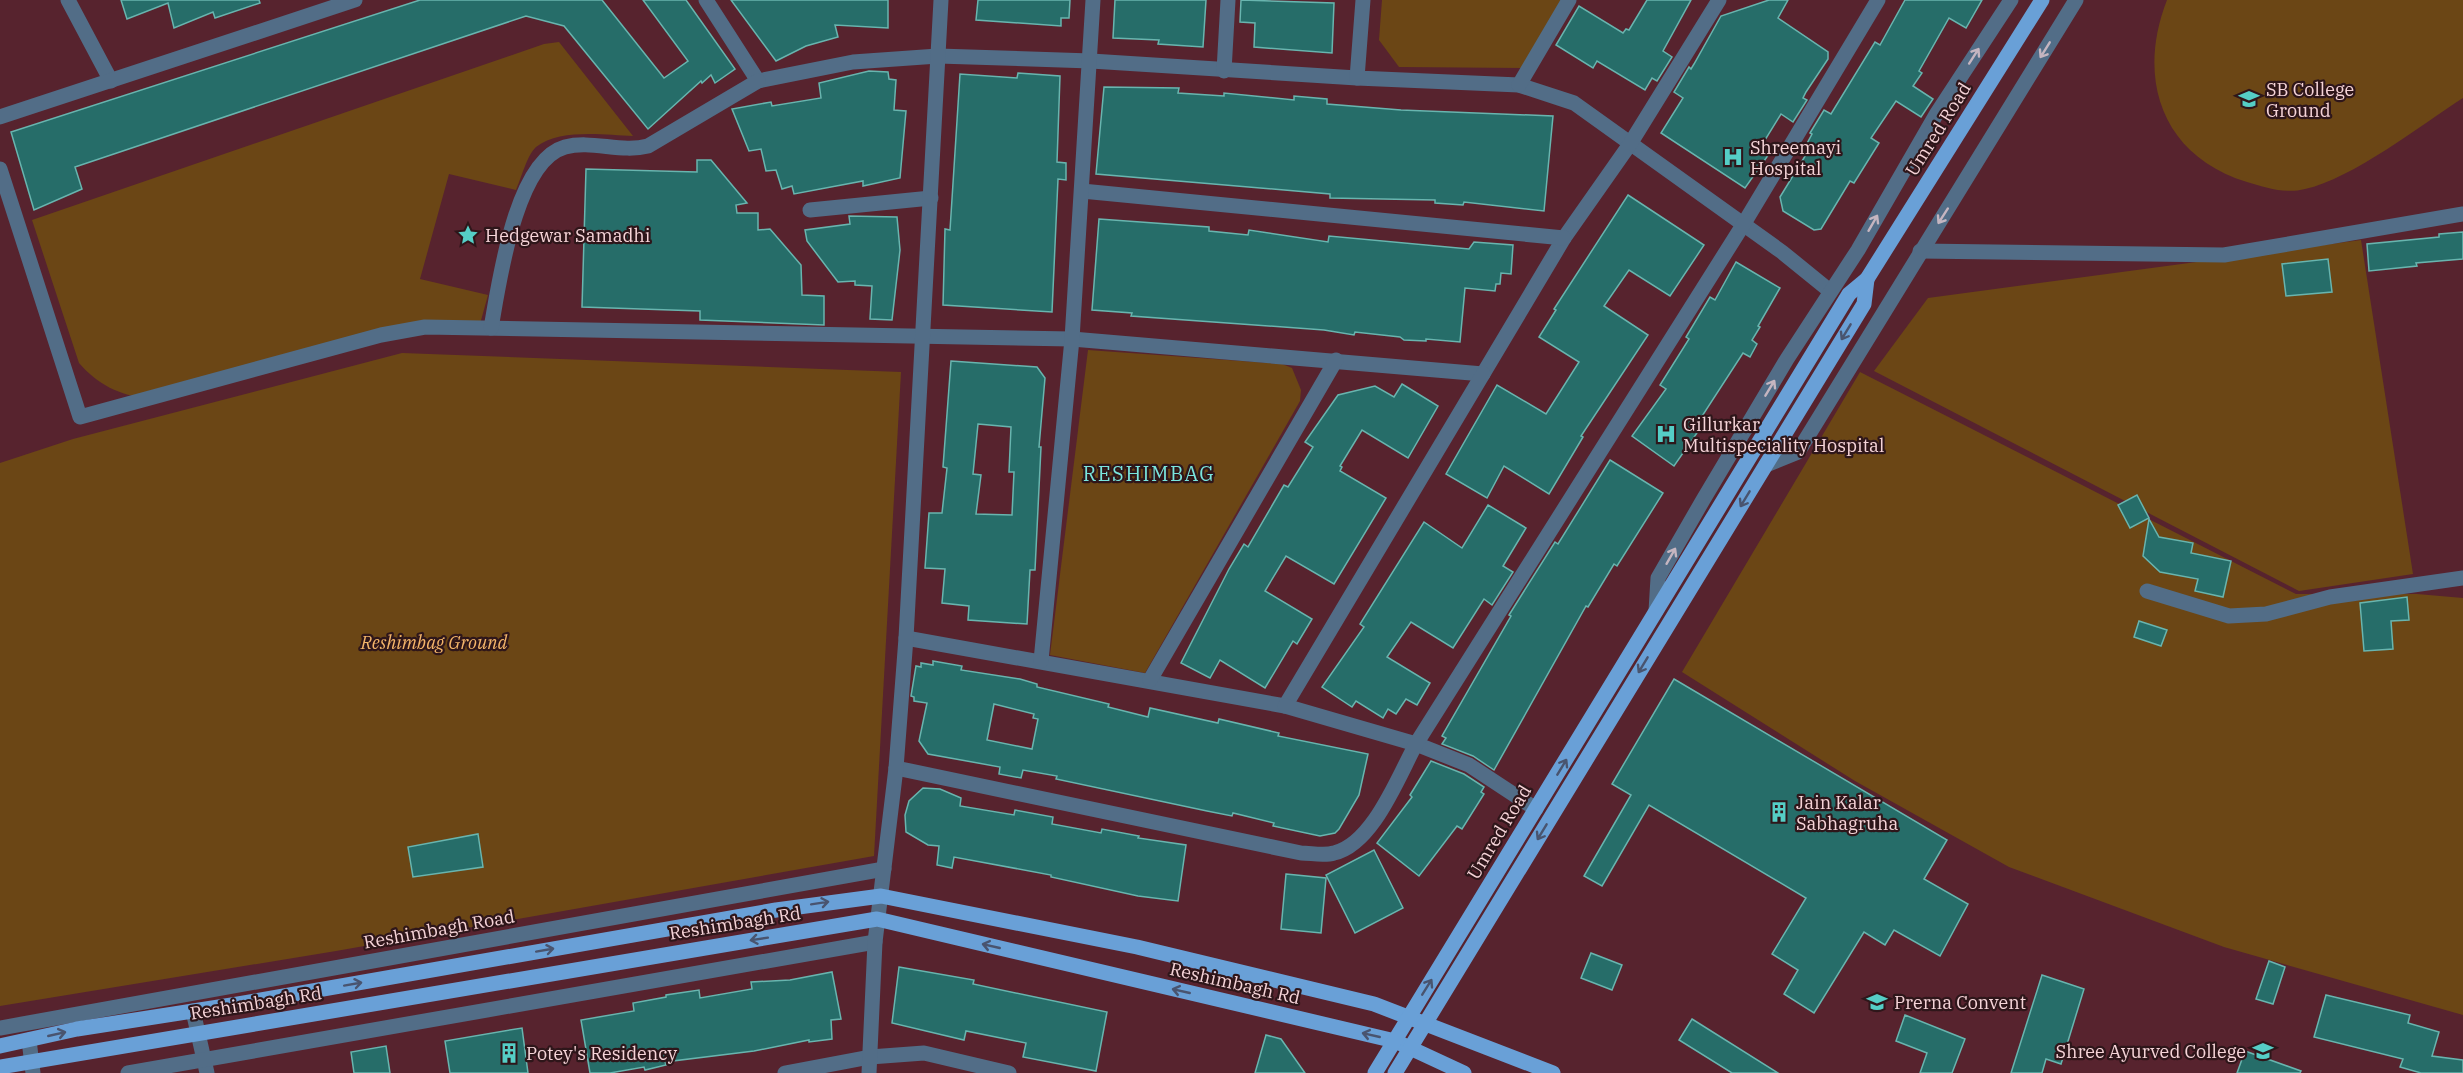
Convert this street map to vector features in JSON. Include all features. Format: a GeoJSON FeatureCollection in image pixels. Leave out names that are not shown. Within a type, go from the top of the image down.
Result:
{"type":"FeatureCollection","features":[{"type":"Feature","properties":{"kind":"main road","name":"Umred Road"},"geometry":{"type":"LineString","coordinates":[[1375,1073],[1849,294],[1867,279],[2042,0]]}},
{"type":"Feature","properties":{"kind":"main road"},"geometry":{"type":"LineString","coordinates":[[1395,1073],[1864,304],[1867,279]]}},
{"type":"Feature","properties":{"kind":"main road"},"geometry":{"type":"LineString","coordinates":[[1600,703],[1615,712]]}},
{"type":"Feature","properties":{"kind":"main road"},"geometry":{"type":"LineString","coordinates":[[0,1046],[77,1029],[776,910],[881,896],[1137,947],[1374,1004],[1552,1073]]}},
{"type":"Feature","properties":{"kind":"main road","name":"Reshimbagh Rd"},"geometry":{"type":"LineString","coordinates":[[0,1067],[33,1067],[196,1033],[878,919],[1395,1041],[1410,1050],[1464,1073]]}},
{"type":"Feature","properties":{"kind":"street"},"geometry":{"type":"LineString","coordinates":[[68,0],[111,81]]}},
{"type":"Feature","properties":{"kind":"street"},"geometry":{"type":"LineString","coordinates":[[0,117],[355,0]]}},
{"type":"Feature","properties":{"kind":"street"},"geometry":{"type":"LineString","coordinates":[[706,0],[758,81]]}},
{"type":"Feature","properties":{"kind":"street"},"geometry":{"type":"LineString","coordinates":[[869,1073],[875,942],[896,768],[906,638],[941,0]]}},
{"type":"Feature","properties":{"kind":"street"},"geometry":{"type":"LineString","coordinates":[[1041,661],[1072,339],[1094,0]]}},
{"type":"Feature","properties":{"kind":"street"},"geometry":{"type":"LineString","coordinates":[[1224,71],[1228,0]]}},
{"type":"Feature","properties":{"kind":"street"},"geometry":{"type":"LineString","coordinates":[[1357,78],[1363,0]]}},
{"type":"Feature","properties":{"kind":"street"},"geometry":{"type":"LineString","coordinates":[[1518,85],[1569,0]]}},
{"type":"Feature","properties":{"kind":"street"},"geometry":{"type":"LineString","coordinates":[[1285,706],[1564,238],[1630,144],[1719,0]]}},
{"type":"Feature","properties":{"kind":"street"},"geometry":{"type":"LineString","coordinates":[[896,768],[1301,853],[1334,853],[1357,841],[1375,820],[1416,744],[1743,225],[1878,0]]}},
{"type":"Feature","properties":{"kind":"street"},"geometry":{"type":"LineString","coordinates":[[1656,611],[1658,578],[1830,291],[1858,250],[1937,113],[2011,0]]}},
{"type":"Feature","properties":{"kind":"street"},"geometry":{"type":"LineString","coordinates":[[1766,465],[1798,452],[2076,0]]}},
{"type":"Feature","properties":{"kind":"street"},"geometry":{"type":"LineString","coordinates":[[491,328],[501,274],[523,194],[538,167],[551,153],[578,146],[638,149],[648,146],[758,81],[852,62],[938,56],[1090,61],[1224,71],[1518,85],[1574,103],[1782,252],[1830,291]]}},
{"type":"Feature","properties":{"kind":"street"},"geometry":{"type":"LineString","coordinates":[[0,169],[80,417],[381,334],[425,327],[1072,339],[1483,374]]}},
{"type":"Feature","properties":{"kind":"street"},"geometry":{"type":"LineString","coordinates":[[1082,191],[1564,238]]}},
{"type":"Feature","properties":{"kind":"street"},"geometry":{"type":"LineString","coordinates":[[810,210],[931,198]]}},
{"type":"Feature","properties":{"kind":"street"},"geometry":{"type":"LineString","coordinates":[[1920,251],[2224,255],[2463,214]]}},
{"type":"Feature","properties":{"kind":"street"},"geometry":{"type":"LineString","coordinates":[[1150,680],[1336,360]]}},
{"type":"Feature","properties":{"kind":"street"},"geometry":{"type":"LineString","coordinates":[[2147,591],[2229,616],[2266,614],[2330,597],[2463,578]]}},
{"type":"Feature","properties":{"kind":"street"},"geometry":{"type":"LineString","coordinates":[[906,638],[1285,706],[1416,744],[1469,765],[1536,809]]}},
{"type":"Feature","properties":{"kind":"street","name":"Reshimbagh Road"},"geometry":{"type":"LineString","coordinates":[[0,1028],[884,869]]}},
{"type":"Feature","properties":{"kind":"street"},"geometry":{"type":"LineString","coordinates":[[128,1073],[205,1066],[875,942]]}},
{"type":"Feature","properties":{"kind":"street"},"geometry":{"type":"LineString","coordinates":[[193,1011],[205,1066]]}},
{"type":"Feature","properties":{"kind":"street"},"geometry":{"type":"LineString","coordinates":[[29,1040],[33,1067]]}},
{"type":"Feature","properties":{"kind":"street"},"geometry":{"type":"LineString","coordinates":[[785,1073],[870,1057],[924,1053],[1009,1073]]}},
{"type":"Feature","properties":{"kind":"green space"},"geometry":{"type":"Polygon","coordinates":[[[1382,0],[1562,0],[1523,68],[1399,67],[1379,40],[1382,0]]]}},
{"type":"Feature","properties":{"kind":"green space"},"geometry":{"type":"Polygon","coordinates":[[[2167,0],[2463,0],[2463,98],[2365,163],[2324,183],[2305,189],[2283,191],[2247,182],[2218,170],[2194,154],[2176,134],[2164,111],[2156,85],[2154,58],[2158,29],[2167,0]]]}},
{"type":"Feature","properties":{"kind":"green space"},"geometry":{"type":"Polygon","coordinates":[[[559,42],[633,136],[583,134],[557,137],[546,141],[536,147],[530,156],[516,190],[449,174],[420,279],[488,295],[480,324],[435,323],[148,398],[128,395],[110,388],[93,377],[79,363],[32,220],[544,44],[559,42]]]}},
{"type":"Feature","properties":{"kind":"green space"},"geometry":{"type":"Polygon","coordinates":[[[2361,240],[2413,574],[2299,591],[1874,371],[1928,298],[2361,240]]]}},
{"type":"Feature","properties":{"kind":"green space"},"geometry":{"type":"Polygon","coordinates":[[[1088,350],[1282,364],[1292,368],[1301,390],[1300,401],[1145,673],[1050,655],[1088,350]]]}},
{"type":"Feature","properties":{"kind":"green space","name":"Reshimbag Ground"},"geometry":{"type":"Polygon","coordinates":[[[402,353],[901,372],[874,856],[336,951],[0,1006],[0,463],[73,439],[402,353]]]}},
{"type":"Feature","properties":{"kind":"green space"},"geometry":{"type":"Polygon","coordinates":[[[1860,372],[2296,594],[2417,594],[2463,598],[2463,1015],[2224,947],[2009,867],[1855,781],[1682,672],[1860,372]]]}},
{"type":"Feature","properties":{"kind":"building"},"geometry":{"type":"Polygon","coordinates":[[[121,0],[259,0],[260,3],[215,18],[213,12],[174,28],[168,3],[127,19],[121,0]]]}},
{"type":"Feature","properties":{"kind":"building"},"geometry":{"type":"Polygon","coordinates":[[[420,0],[602,0],[664,78],[688,61],[643,0],[686,0],[735,69],[715,83],[711,75],[702,83],[701,81],[648,129],[564,26],[526,16],[75,167],[82,189],[34,210],[11,132],[420,0]]]}},
{"type":"Feature","properties":{"kind":"building"},"geometry":{"type":"Polygon","coordinates":[[[731,0],[888,0],[888,28],[835,25],[838,37],[806,46],[776,61],[731,0]]]}},
{"type":"Feature","properties":{"kind":"building"},"geometry":{"type":"Polygon","coordinates":[[[978,0],[1070,0],[1069,18],[1061,18],[1061,26],[976,20],[978,0]]]}},
{"type":"Feature","properties":{"kind":"building"},"geometry":{"type":"Polygon","coordinates":[[[1115,0],[1206,0],[1203,47],[1158,44],[1159,40],[1113,38],[1115,0]]]}},
{"type":"Feature","properties":{"kind":"building"},"geometry":{"type":"Polygon","coordinates":[[[1241,0],[1334,3],[1332,53],[1254,47],[1255,23],[1240,22],[1241,0]]]}},
{"type":"Feature","properties":{"kind":"building"},"geometry":{"type":"Polygon","coordinates":[[[1647,0],[1691,0],[1663,51],[1672,57],[1657,81],[1652,78],[1645,90],[1597,61],[1593,68],[1556,45],[1579,6],[1623,33],[1626,29],[1629,30],[1647,0]]]}},
{"type":"Feature","properties":{"kind":"building"},"geometry":{"type":"Polygon","coordinates":[[[1769,0],[1788,0],[1778,18],[1828,52],[1828,59],[1806,92],[1803,98],[1807,100],[1793,122],[1781,114],[1760,148],[1769,154],[1745,188],[1661,133],[1683,98],[1674,92],[1689,67],[1691,69],[1721,16],[1769,0]]]}},
{"type":"Feature","properties":{"kind":"building"},"geometry":{"type":"Polygon","coordinates":[[[1905,0],[1982,0],[1966,28],[1949,18],[1919,71],[1922,73],[1913,86],[1933,99],[1921,117],[1896,101],[1871,138],[1879,143],[1854,183],[1850,181],[1821,229],[1814,230],[1783,211],[1780,197],[1807,153],[1803,151],[1812,134],[1810,133],[1824,110],[1831,114],[1875,42],[1880,45],[1905,0]]]}},
{"type":"Feature","properties":{"kind":"building"},"geometry":{"type":"Polygon","coordinates":[[[869,71],[888,72],[889,79],[896,80],[894,110],[906,111],[900,178],[863,186],[863,181],[794,194],[792,186],[782,189],[776,170],[766,171],[761,149],[749,151],[732,109],[771,102],[772,106],[821,98],[819,83],[869,71]]]}},
{"type":"Feature","properties":{"kind":"building"},"geometry":{"type":"Polygon","coordinates":[[[1018,73],[1060,76],[1057,162],[1066,163],[1066,180],[1058,179],[1052,312],[943,305],[945,229],[950,230],[960,74],[1017,78],[1018,73]]]}},
{"type":"Feature","properties":{"kind":"building"},"geometry":{"type":"Polygon","coordinates":[[[1104,87],[1179,88],[1178,93],[1224,96],[1224,93],[1294,100],[1294,96],[1327,99],[1327,104],[1401,110],[1553,116],[1544,211],[1464,202],[1463,205],[1435,203],[1435,200],[1330,198],[1330,194],[1096,174],[1104,87]]]}},
{"type":"Feature","properties":{"kind":"building"},"geometry":{"type":"Polygon","coordinates":[[[697,160],[711,160],[747,203],[736,205],[737,213],[758,213],[758,230],[770,229],[801,265],[802,295],[824,296],[824,325],[700,320],[700,311],[582,307],[586,169],[697,172],[697,160]]]}},
{"type":"Feature","properties":{"kind":"building"},"geometry":{"type":"Polygon","coordinates":[[[1628,195],[1704,245],[1670,296],[1629,270],[1604,306],[1648,335],[1581,436],[1583,437],[1549,494],[1504,466],[1487,498],[1446,474],[1497,385],[1546,414],[1579,362],[1539,337],[1556,310],[1554,309],[1628,195]]]}},
{"type":"Feature","properties":{"kind":"building"},"geometry":{"type":"Polygon","coordinates":[[[849,216],[897,217],[900,250],[892,320],[870,319],[872,286],[855,285],[855,281],[838,282],[807,241],[805,230],[850,224],[849,216]]]}},
{"type":"Feature","properties":{"kind":"building"},"geometry":{"type":"Polygon","coordinates":[[[1099,219],[1209,227],[1209,231],[1248,235],[1249,230],[1328,242],[1329,236],[1469,249],[1474,242],[1513,245],[1511,274],[1501,273],[1500,284],[1496,284],[1495,291],[1465,288],[1460,342],[1404,340],[1400,337],[1355,332],[1354,335],[1324,330],[1131,316],[1132,313],[1092,310],[1099,219]]]}},
{"type":"Feature","properties":{"kind":"building"},"geometry":{"type":"Polygon","coordinates":[[[2463,232],[2463,259],[2416,263],[2417,266],[2369,271],[2367,244],[2439,237],[2439,234],[2463,232]]]}},
{"type":"Feature","properties":{"kind":"building"},"geometry":{"type":"Polygon","coordinates":[[[2328,259],[2332,292],[2286,296],[2282,264],[2328,259]]]}},
{"type":"Feature","properties":{"kind":"building"},"geometry":{"type":"Polygon","coordinates":[[[1736,262],[1780,288],[1758,326],[1760,327],[1752,340],[1757,344],[1750,357],[1743,353],[1693,430],[1697,433],[1674,466],[1632,436],[1666,389],[1660,385],[1689,339],[1686,337],[1710,297],[1715,300],[1736,262]]]}},
{"type":"Feature","properties":{"kind":"building"},"geometry":{"type":"Polygon","coordinates":[[[951,361],[1037,367],[1045,378],[1039,447],[1041,447],[1035,570],[1030,570],[1027,624],[968,620],[969,606],[942,603],[945,569],[925,568],[929,513],[942,513],[947,468],[943,467],[951,361]],[[978,424],[973,474],[981,475],[976,514],[1012,515],[1014,472],[1009,472],[1011,427],[978,424]]]}},
{"type":"Feature","properties":{"kind":"building"},"geometry":{"type":"Polygon","coordinates":[[[1402,384],[1438,406],[1408,458],[1362,430],[1340,466],[1342,467],[1340,471],[1386,498],[1334,584],[1286,556],[1265,591],[1312,619],[1297,644],[1293,641],[1265,688],[1220,660],[1210,678],[1181,663],[1229,569],[1244,544],[1248,547],[1284,485],[1288,487],[1313,447],[1305,442],[1338,395],[1375,386],[1394,397],[1402,384]]]}},
{"type":"Feature","properties":{"kind":"building"},"geometry":{"type":"Polygon","coordinates":[[[1610,460],[1663,493],[1617,566],[1614,564],[1588,607],[1586,606],[1494,770],[1473,756],[1442,744],[1446,738],[1442,736],[1511,616],[1509,615],[1555,542],[1558,544],[1610,460]]]}},
{"type":"Feature","properties":{"kind":"building"},"geometry":{"type":"Polygon","coordinates":[[[2137,495],[2149,518],[2130,528],[2118,505],[2137,495]]]}},
{"type":"Feature","properties":{"kind":"building"},"geometry":{"type":"Polygon","coordinates":[[[1488,505],[1526,528],[1503,566],[1513,572],[1492,605],[1484,599],[1453,648],[1411,622],[1387,657],[1430,683],[1417,705],[1406,699],[1396,714],[1388,709],[1383,718],[1356,701],[1352,707],[1322,687],[1364,627],[1360,624],[1424,522],[1462,548],[1488,505]]]}},
{"type":"Feature","properties":{"kind":"building"},"geometry":{"type":"Polygon","coordinates":[[[2149,519],[2159,537],[2193,543],[2191,553],[2231,561],[2223,597],[2195,591],[2198,579],[2160,572],[2143,556],[2149,519]]]}},
{"type":"Feature","properties":{"kind":"building"},"geometry":{"type":"Polygon","coordinates":[[[2407,597],[2409,620],[2391,621],[2393,649],[2364,651],[2360,603],[2407,597]]]}},
{"type":"Feature","properties":{"kind":"building"},"geometry":{"type":"Polygon","coordinates":[[[2139,621],[2167,630],[2161,646],[2134,637],[2139,621]]]}},
{"type":"Feature","properties":{"kind":"building"},"geometry":{"type":"Polygon","coordinates":[[[933,661],[962,666],[961,670],[1020,679],[1037,684],[1037,687],[1109,704],[1108,707],[1148,717],[1150,708],[1218,723],[1219,719],[1279,733],[1278,736],[1368,754],[1359,795],[1339,829],[1335,833],[1320,836],[1273,826],[1274,823],[1233,813],[1232,816],[1056,779],[1057,776],[1023,770],[1021,778],[999,774],[1000,767],[928,754],[919,741],[927,703],[914,701],[914,697],[911,696],[916,666],[921,667],[921,663],[933,665],[933,661]],[[994,704],[987,740],[1032,749],[1038,719],[1033,718],[1034,714],[994,704]]]}},
{"type":"Feature","properties":{"kind":"building","name":"Jain Kalar Sabhagruha"},"geometry":{"type":"Polygon","coordinates":[[[1674,679],[1947,840],[1924,879],[1968,904],[1940,956],[1894,930],[1885,945],[1864,932],[1814,1013],[1784,994],[1798,970],[1772,954],[1806,898],[1649,805],[1602,886],[1584,876],[1631,795],[1612,784],[1674,679]]]}},
{"type":"Feature","properties":{"kind":"building"},"geometry":{"type":"Polygon","coordinates":[[[1431,761],[1464,774],[1484,787],[1481,792],[1484,794],[1462,829],[1457,826],[1419,876],[1377,843],[1412,797],[1410,795],[1431,761]]]}},
{"type":"Feature","properties":{"kind":"building"},"geometry":{"type":"Polygon","coordinates":[[[923,788],[940,789],[961,798],[960,806],[1014,815],[1015,810],[1053,817],[1052,824],[1101,833],[1102,829],[1139,836],[1138,838],[1186,845],[1178,901],[1138,896],[1051,877],[1051,875],[954,857],[952,868],[937,865],[939,846],[928,845],[906,832],[905,815],[909,801],[923,788]]]}},
{"type":"Feature","properties":{"kind":"building"},"geometry":{"type":"Polygon","coordinates":[[[478,834],[483,867],[413,877],[408,847],[478,834]]]}},
{"type":"Feature","properties":{"kind":"building"},"geometry":{"type":"Polygon","coordinates":[[[1374,850],[1403,908],[1355,933],[1326,875],[1374,850]]]}},
{"type":"Feature","properties":{"kind":"building"},"geometry":{"type":"Polygon","coordinates":[[[1286,874],[1326,878],[1321,933],[1281,929],[1286,874]]]}},
{"type":"Feature","properties":{"kind":"building"},"geometry":{"type":"Polygon","coordinates":[[[1591,953],[1622,965],[1612,990],[1581,978],[1591,953]]]}},
{"type":"Feature","properties":{"kind":"building"},"geometry":{"type":"Polygon","coordinates":[[[2269,961],[2285,967],[2273,1004],[2256,999],[2269,961]]]}},
{"type":"Feature","properties":{"kind":"building"},"geometry":{"type":"Polygon","coordinates":[[[899,967],[974,980],[973,984],[1107,1012],[1096,1071],[1023,1057],[1026,1043],[966,1031],[964,1040],[892,1023],[899,967]]]}},
{"type":"Feature","properties":{"kind":"building"},"geometry":{"type":"Polygon","coordinates":[[[832,972],[841,1019],[831,1020],[832,1039],[809,1042],[809,1040],[754,1051],[665,1062],[666,1065],[645,1070],[644,1067],[610,1073],[590,1073],[581,1020],[634,1011],[633,1003],[666,997],[666,995],[699,990],[700,998],[752,989],[751,982],[790,980],[832,972]]]}},
{"type":"Feature","properties":{"kind":"building"},"geometry":{"type":"Polygon","coordinates":[[[2042,975],[2084,989],[2061,1064],[2046,1059],[2042,1073],[2011,1073],[2042,975]]]}},
{"type":"Feature","properties":{"kind":"building"},"geometry":{"type":"Polygon","coordinates":[[[2326,995],[2410,1015],[2408,1023],[2439,1032],[2432,1056],[2463,1060],[2463,1073],[2421,1073],[2400,1067],[2403,1059],[2314,1037],[2326,995]]]}},
{"type":"Feature","properties":{"kind":"building"},"geometry":{"type":"Polygon","coordinates":[[[1905,1015],[1965,1039],[1952,1073],[1920,1073],[1927,1053],[1896,1041],[1905,1015]]]}},
{"type":"Feature","properties":{"kind":"building"},"geometry":{"type":"Polygon","coordinates":[[[1692,1019],[1778,1073],[1732,1073],[1679,1040],[1692,1019]]]}},
{"type":"Feature","properties":{"kind":"building"},"geometry":{"type":"Polygon","coordinates":[[[522,1028],[528,1073],[450,1073],[445,1041],[522,1028]]]}},
{"type":"Feature","properties":{"kind":"building"},"geometry":{"type":"Polygon","coordinates":[[[1266,1035],[1281,1039],[1305,1073],[1255,1073],[1266,1035]]]}},
{"type":"Feature","properties":{"kind":"building"},"geometry":{"type":"Polygon","coordinates":[[[386,1046],[390,1073],[354,1073],[351,1052],[386,1046]]]}},
{"type":"Feature","properties":{"kind":"building"},"geometry":{"type":"Polygon","coordinates":[[[2245,1051],[2301,1071],[2300,1073],[2237,1073],[2245,1051]]]}},
{"type":"Feature","properties":{"kind":"place","name":"SB College Ground"},"geometry":{"type":"Point","coordinates":[2249,99]}},
{"type":"Feature","properties":{"kind":"place","name":"Shreemayi Hospital"},"geometry":{"type":"Point","coordinates":[1733,157]}},
{"type":"Feature","properties":{"kind":"place","name":"Hedgewar Samadhi"},"geometry":{"type":"Point","coordinates":[468,235]}},
{"type":"Feature","properties":{"kind":"place","name":"Gillurkar Multispeciality Hospital"},"geometry":{"type":"Point","coordinates":[1666,434]}},
{"type":"Feature","properties":{"kind":"place","name":"Jain Kalar Sabhagruha"},"geometry":{"type":"Point","coordinates":[1779,812]}},
{"type":"Feature","properties":{"kind":"place","name":"Prerna Convent"},"geometry":{"type":"Point","coordinates":[1877,1002]}},
{"type":"Feature","properties":{"kind":"place","name":"Shree Ayurved College"},"geometry":{"type":"Point","coordinates":[2263,1051]}},
{"type":"Feature","properties":{"kind":"place","name":"Potey's Residency"},"geometry":{"type":"Point","coordinates":[509,1053]}},
{"type":"Feature","properties":{"kind":"district","name":"RESHIMBAG"},"geometry":{"type":"Point","coordinates":[1149,473]}}]}
